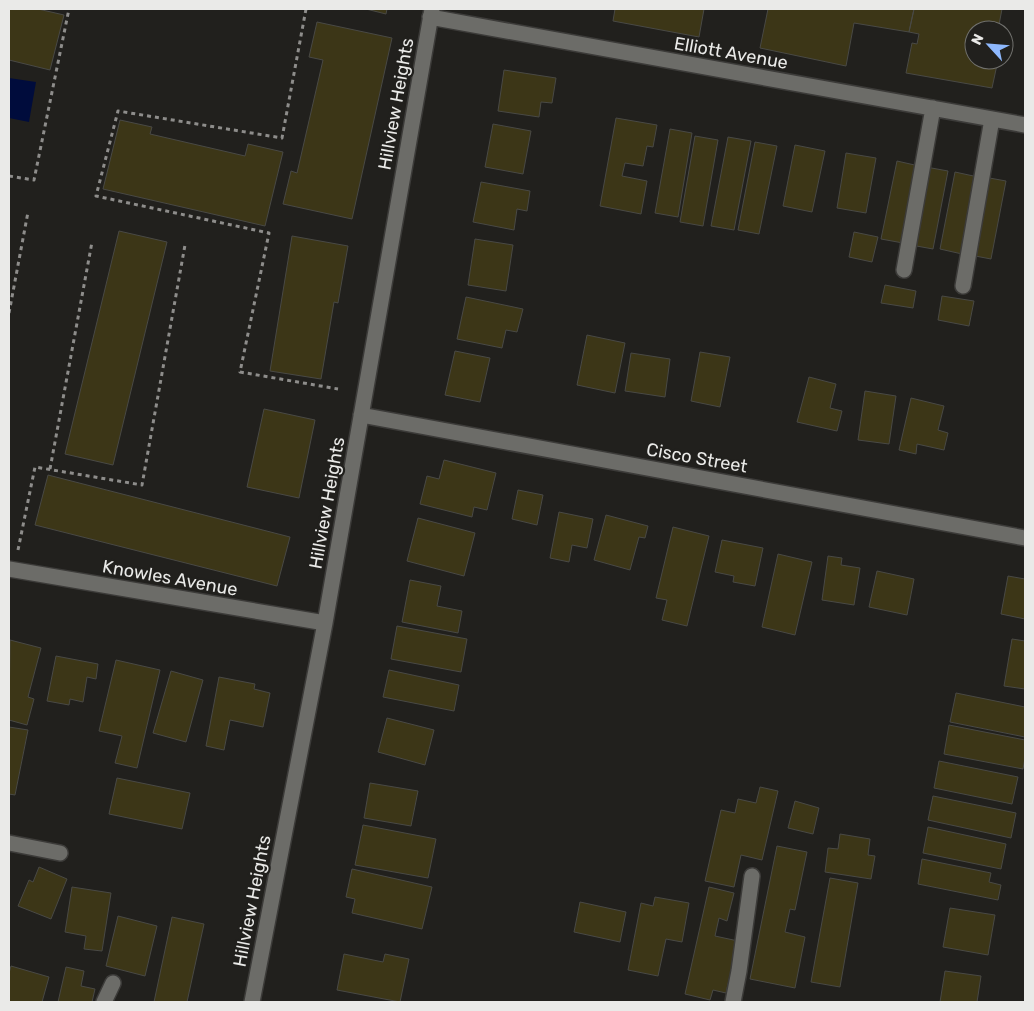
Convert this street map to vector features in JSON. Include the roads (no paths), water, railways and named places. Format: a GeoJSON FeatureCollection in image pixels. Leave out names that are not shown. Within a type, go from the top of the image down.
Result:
{"type":"FeatureCollection","features":[{"type":"Feature","properties":{"kind":"street","name":"Elliott Avenue"},"geometry":{"type":"LineString","coordinates":[[431,13],[1025,125]]}},
{"type":"Feature","properties":{"kind":"street","name":"Hillview Heights"},"geometry":{"type":"LineString","coordinates":[[252,1002],[325,623],[431,13]]}},
{"type":"Feature","properties":{"kind":"street"},"geometry":{"type":"LineString","coordinates":[[904,270],[933,108]]}},
{"type":"Feature","properties":{"kind":"street"},"geometry":{"type":"LineString","coordinates":[[963,286],[992,119]]}},
{"type":"Feature","properties":{"kind":"street","name":"Cisco Street"},"geometry":{"type":"LineString","coordinates":[[361,415],[1025,538]]}},
{"type":"Feature","properties":{"kind":"street","name":"Knowles Avenue"},"geometry":{"type":"LineString","coordinates":[[9,569],[325,623]]}},
{"type":"Feature","properties":{"kind":"street"},"geometry":{"type":"LineString","coordinates":[[9,843],[60,853]]}},
{"type":"Feature","properties":{"kind":"street"},"geometry":{"type":"LineString","coordinates":[[733,1002],[752,876]]}},
{"type":"Feature","properties":{"kind":"street"},"geometry":{"type":"LineString","coordinates":[[104,1002],[113,983]]}}]}
